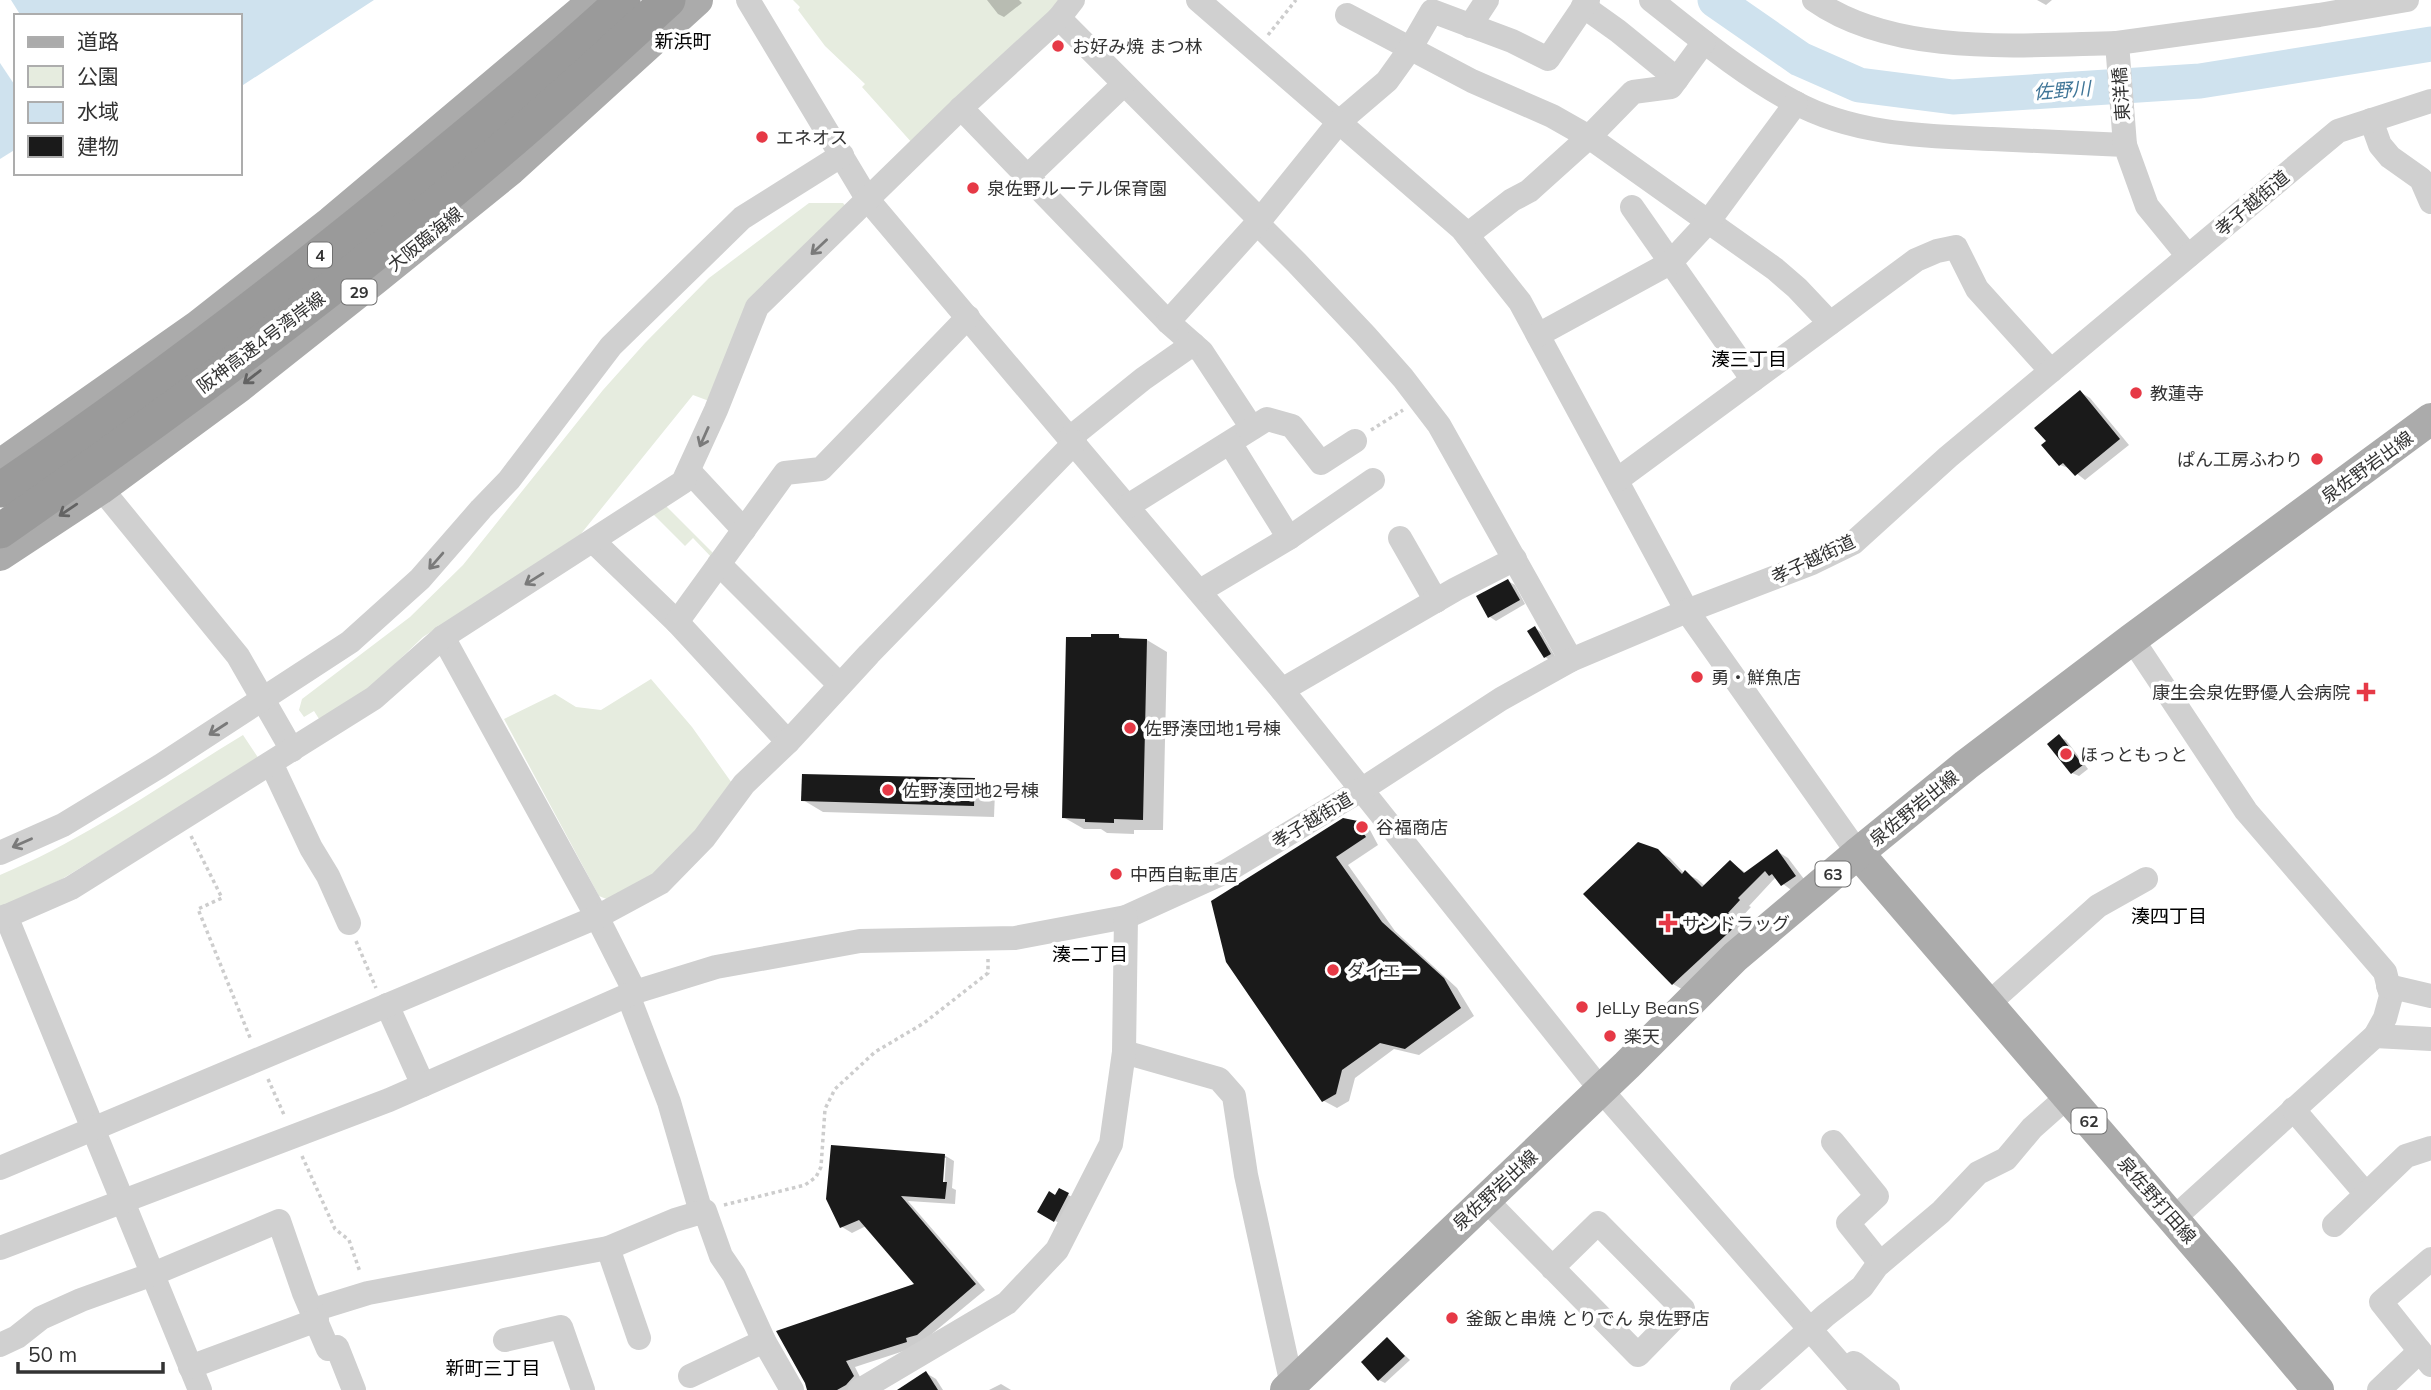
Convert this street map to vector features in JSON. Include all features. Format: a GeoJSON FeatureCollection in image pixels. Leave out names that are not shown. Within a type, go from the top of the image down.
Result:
{"type":"FeatureCollection","features":[{"type":"Feature","properties":{"kind":"highway","name":"阪神高速4号湾岸線"},"geometry":{"type":"LineString","coordinates":[[0,490],[204,345],[345,236],[482,123],[623,0]]}},
{"type":"Feature","properties":{"kind":"highway","name":"阪神高速4号湾岸線"},"geometry":{"type":"LineString","coordinates":[[0,531],[227,370],[363,263],[503,149],[668,0]]}},
{"type":"Feature","properties":{"kind":"main road"},"geometry":{"type":"LineString","coordinates":[[0,465],[198,326],[331,222],[595,0]]}},
{"type":"Feature","properties":{"kind":"main road","name":"大阪臨海線"},"geometry":{"type":"LineString","coordinates":[[0,555],[100,489],[240,386],[511,169],[697,0]]}},
{"type":"Feature","properties":{"kind":"main road","name":"泉佐野岩出線"},"geometry":{"type":"LineString","coordinates":[[1289,1387],[1601,1090],[1735,957],[1966,765],[2431,419]]}},
{"type":"Feature","properties":{"kind":"main road","name":"泉佐野打田線"},"geometry":{"type":"LineString","coordinates":[[1858,853],[2318,1390]]}},
{"type":"Feature","properties":{"kind":"street"},"geometry":{"type":"LineString","coordinates":[[748,0],[868,200],[1073,439],[1282,690],[1601,1090],[1863,1390]]}},
{"type":"Feature","properties":{"kind":"street"},"geometry":{"type":"LineString","coordinates":[[1198,0],[1467,235],[1520,302],[1687,611],[1858,853]]}},
{"type":"Feature","properties":{"kind":"street"},"geometry":{"type":"LineString","coordinates":[[1471,26],[1487,0]]}},
{"type":"Feature","properties":{"kind":"street"},"geometry":{"type":"LineString","coordinates":[[1651,0],[1738,68],[1796,103],[1845,123],[1930,136],[2125,142]]}},
{"type":"Feature","properties":{"kind":"street"},"geometry":{"type":"LineString","coordinates":[[1814,0],[1831,12],[1861,26],[1939,42],[2118,46],[2407,0]]}},
{"type":"Feature","properties":{"kind":"street"},"geometry":{"type":"LineString","coordinates":[[1168,322],[1259,222],[1339,122],[1387,81],[1432,11],[1512,41],[1548,59],[1586,3],[1677,79]]}},
{"type":"Feature","properties":{"kind":"street"},"geometry":{"type":"LineString","coordinates":[[200,1390],[124,1200],[3,917],[71,888],[374,698],[443,637],[683,482],[716,410],[757,307],[1066,9],[1124,84],[1297,262],[1420,399],[1439,425],[1571,660]]}},
{"type":"Feature","properties":{"kind":"street"},"geometry":{"type":"LineString","coordinates":[[1347,15],[1472,81],[1552,116],[1589,137],[1775,269],[1830,323]]}},
{"type":"Feature","properties":{"kind":"street"},"geometry":{"type":"LineString","coordinates":[[1467,235],[1512,200],[1529,191],[1589,137],[1633,92],[1671,87],[1704,41]]}},
{"type":"Feature","properties":{"kind":"street","name":"東洋橋"},"geometry":{"type":"LineString","coordinates":[[2118,46],[2125,142],[2147,206],[2188,256]]}},
{"type":"Feature","properties":{"kind":"street"},"geometry":{"type":"LineString","coordinates":[[1028,176],[1124,84]]}},
{"type":"Feature","properties":{"kind":"street","name":"孝子越街道"},"geometry":{"type":"LineString","coordinates":[[0,1248],[423,1085],[632,993],[716,967],[860,941],[1015,938],[1126,917],[1225,872],[1361,790],[1500,699],[1571,660],[1687,611],[1812,563],[1853,543],[1948,457],[2338,131],[2431,100]]}},
{"type":"Feature","properties":{"kind":"street"},"geometry":{"type":"LineString","coordinates":[[1538,335],[1670,263],[1708,222],[1796,103]]}},
{"type":"Feature","properties":{"kind":"street"},"geometry":{"type":"LineString","coordinates":[[961,108],[1168,322],[1202,352],[1252,428]]}},
{"type":"Feature","properties":{"kind":"street"},"geometry":{"type":"LineString","coordinates":[[2371,120],[2380,145],[2390,157],[2421,179],[2431,202]]}},
{"type":"Feature","properties":{"kind":"street"},"geometry":{"type":"LineString","coordinates":[[0,853],[63,825],[160,766],[350,642],[420,579],[509,480],[620,337],[742,218],[842,155]]}},
{"type":"Feature","properties":{"kind":"street"},"geometry":{"type":"LineString","coordinates":[[1633,207],[1753,380]]}},
{"type":"Feature","properties":{"kind":"street"},"geometry":{"type":"LineString","coordinates":[[1617,480],[1916,260],[1937,251],[1956,247],[1977,289],[2052,371]]}},
{"type":"Feature","properties":{"kind":"street"},"geometry":{"type":"LineString","coordinates":[[677,621],[785,473],[821,469],[968,317]]}},
{"type":"Feature","properties":{"kind":"street"},"geometry":{"type":"LineString","coordinates":[[0,1168],[597,917],[660,883],[704,838],[744,784],[788,742],[1073,439],[1143,379],[1193,344]]}},
{"type":"Feature","properties":{"kind":"street"},"geometry":{"type":"LineString","coordinates":[[1128,506],[1268,419],[1292,426],[1321,463],[1355,441]]}},
{"type":"Feature","properties":{"kind":"street"},"geometry":{"type":"LineString","coordinates":[[55,428],[100,489],[238,656],[292,750]]}},
{"type":"Feature","properties":{"kind":"street"},"geometry":{"type":"LineString","coordinates":[[1230,443],[1289,538]]}},
{"type":"Feature","properties":{"kind":"street"},"geometry":{"type":"LineString","coordinates":[[689,471],[744,530]]}},
{"type":"Feature","properties":{"kind":"street"},"geometry":{"type":"LineString","coordinates":[[1200,591],[1289,538],[1373,480]]}},
{"type":"Feature","properties":{"kind":"street"},"geometry":{"type":"LineString","coordinates":[[1400,538],[1436,601]]}},
{"type":"Feature","properties":{"kind":"street"},"geometry":{"type":"LineString","coordinates":[[593,541],[677,621],[788,742]]}},
{"type":"Feature","properties":{"kind":"street"},"geometry":{"type":"LineString","coordinates":[[1282,690],[1436,601],[1515,559]]}},
{"type":"Feature","properties":{"kind":"street"},"geometry":{"type":"LineString","coordinates":[[719,564],[840,685]]}},
{"type":"Feature","properties":{"kind":"street"},"geometry":{"type":"LineString","coordinates":[[443,637],[597,917],[632,993],[703,1211],[721,1256],[734,1275],[764,1341],[792,1390]]}},
{"type":"Feature","properties":{"kind":"street"},"geometry":{"type":"LineString","coordinates":[[2132,639],[2246,811],[2385,972],[2391,996],[2385,1018],[2375,1036],[2174,1219]]}},
{"type":"Feature","properties":{"kind":"street"},"geometry":{"type":"LineString","coordinates":[[271,763],[349,922]]}},
{"type":"Feature","properties":{"kind":"street"},"geometry":{"type":"LineString","coordinates":[[1988,1004],[2098,906],[2146,879]]}},
{"type":"Feature","properties":{"kind":"street"},"geometry":{"type":"LineString","coordinates":[[860,1390],[1007,1303],[1057,1250],[1111,1144],[1124,1052],[1126,917]]}},
{"type":"Feature","properties":{"kind":"street"},"geometry":{"type":"LineString","coordinates":[[2388,986],[2431,996]]}},
{"type":"Feature","properties":{"kind":"street"},"geometry":{"type":"LineString","coordinates":[[385,1006],[423,1085]]}},
{"type":"Feature","properties":{"kind":"street"},"geometry":{"type":"LineString","coordinates":[[2375,1036],[2431,1039]]}},
{"type":"Feature","properties":{"kind":"street"},"geometry":{"type":"LineString","coordinates":[[1124,1052],[1219,1079],[1234,1096],[1246,1175],[1289,1387]]}},
{"type":"Feature","properties":{"kind":"street"},"geometry":{"type":"LineString","coordinates":[[1742,1390],[1862,1287],[1880,1263],[1941,1212],[1978,1173],[2006,1159],[2032,1128],[2068,1096]]}},
{"type":"Feature","properties":{"kind":"street"},"geometry":{"type":"LineString","coordinates":[[2292,1109],[2366,1194]]}},
{"type":"Feature","properties":{"kind":"street"},"geometry":{"type":"LineString","coordinates":[[1833,1142],[1877,1196],[1848,1223],[1880,1263]]}},
{"type":"Feature","properties":{"kind":"street"},"geometry":{"type":"LineString","coordinates":[[2334,1225],[2406,1156],[2431,1148]]}},
{"type":"Feature","properties":{"kind":"street"},"geometry":{"type":"LineString","coordinates":[[1485,1199],[1552,1268],[1638,1355],[1683,1309],[1598,1223],[1552,1268]]}},
{"type":"Feature","properties":{"kind":"street"},"geometry":{"type":"LineString","coordinates":[[190,1367],[368,1293],[608,1248],[703,1211]]}},
{"type":"Feature","properties":{"kind":"street"},"geometry":{"type":"LineString","coordinates":[[0,1345],[17,1337],[41,1318],[81,1300],[153,1274],[279,1221],[304,1293],[328,1349],[337,1348],[354,1390]]}},
{"type":"Feature","properties":{"kind":"street"},"geometry":{"type":"LineString","coordinates":[[608,1248],[639,1338]]}},
{"type":"Feature","properties":{"kind":"street"},"geometry":{"type":"LineString","coordinates":[[2379,1390],[2425,1358],[2381,1303],[2431,1259]]}},
{"type":"Feature","properties":{"kind":"street"},"geometry":{"type":"LineString","coordinates":[[505,1340],[561,1327],[583,1390]]}},
{"type":"Feature","properties":{"kind":"street"},"geometry":{"type":"LineString","coordinates":[[1812,1329],[1846,1390]]}},
{"type":"Feature","properties":{"kind":"street"},"geometry":{"type":"LineString","coordinates":[[1812,1329],[1888,1390]]}},
{"type":"Feature","properties":{"kind":"street"},"geometry":{"type":"LineString","coordinates":[[690,1376],[764,1341]]}},
{"type":"Feature","properties":{"kind":"path"},"geometry":{"type":"LineString","coordinates":[[1256,50],[1297,0]]}},
{"type":"Feature","properties":{"kind":"path"},"geometry":{"type":"LineString","coordinates":[[1355,441],[1420,399]]}},
{"type":"Feature","properties":{"kind":"path"},"geometry":{"type":"LineString","coordinates":[[349,922],[385,1006]]}},
{"type":"Feature","properties":{"kind":"path"},"geometry":{"type":"LineString","coordinates":[[703,1211],[804,1185],[816,1177],[821,1167],[825,1109],[835,1089],[875,1052],[924,1023],[988,973],[989,938]]}},
{"type":"Feature","properties":{"kind":"green space"},"geometry":{"type":"Polygon","coordinates":[[[793,0],[1065,0],[913,144],[862,87],[865,84],[825,46],[793,0]]]}},
{"type":"Feature","properties":{"kind":"green space"},"geometry":{"type":"Polygon","coordinates":[[[809,203],[843,203],[848,209],[754,302],[709,401],[693,395],[580,535],[423,637],[373,685],[321,722],[314,711],[304,717],[299,710],[302,699],[410,617],[463,565],[603,390],[645,343],[709,278],[809,203]]]}},
{"type":"Feature","properties":{"kind":"green space"},"geometry":{"type":"Polygon","coordinates":[[[664,504],[717,557],[715,561],[693,538],[685,546],[652,513],[664,504]]]}},
{"type":"Feature","properties":{"kind":"green space"},"geometry":{"type":"Polygon","coordinates":[[[651,679],[692,727],[734,786],[661,871],[609,900],[599,896],[504,719],[555,694],[576,707],[601,710],[651,679]]]}},
{"type":"Feature","properties":{"kind":"green space"},"geometry":{"type":"Polygon","coordinates":[[[243,735],[259,759],[62,879],[0,908],[0,875],[94,828],[243,735]]]}},
{"type":"Feature","properties":{"kind":"water"},"geometry":{"type":"Polygon","coordinates":[[[11,0],[374,0],[242,86],[242,14],[20,14],[11,0]]]}},
{"type":"Feature","properties":{"kind":"water"},"geometry":{"type":"Polygon","coordinates":[[[0,63],[14,84],[14,150],[0,159],[0,63]]]}},
{"type":"Feature","properties":{"kind":"building"},"geometry":{"type":"Polygon","coordinates":[[[2080,390],[2120,439],[2075,476],[2063,463],[2059,466],[2041,445],[2046,441],[2034,428],[2080,390]]]}},
{"type":"Feature","properties":{"kind":"building"},"geometry":{"type":"Polygon","coordinates":[[[1508,579],[1520,600],[1488,618],[1476,596],[1508,579]]]}},
{"type":"Feature","properties":{"kind":"building"},"geometry":{"type":"Polygon","coordinates":[[[1535,626],[1551,654],[1544,658],[1527,631],[1535,626]]]}},
{"type":"Feature","properties":{"kind":"building","name":"佐野湊団地1号棟"},"geometry":{"type":"Polygon","coordinates":[[[1091,634],[1119,634],[1119,638],[1147,639],[1143,820],[1114,819],[1114,823],[1062,818],[1066,637],[1091,637],[1091,634]]]}},
{"type":"Feature","properties":{"kind":"building"},"geometry":{"type":"Polygon","coordinates":[[[2059,734],[2083,765],[2071,774],[2047,744],[2059,734]]]}},
{"type":"Feature","properties":{"kind":"building","name":"佐野湊団地2号棟"},"geometry":{"type":"Polygon","coordinates":[[[802,774],[975,778],[974,806],[801,801],[802,774]]]}},
{"type":"Feature","properties":{"kind":"building","name":"ダイエー"},"geometry":{"type":"Polygon","coordinates":[[[1343,818],[1358,821],[1366,837],[1336,857],[1382,922],[1444,978],[1461,1008],[1405,1049],[1380,1043],[1342,1070],[1336,1094],[1322,1102],[1226,962],[1211,901],[1343,818]]]}},
{"type":"Feature","properties":{"kind":"building"},"geometry":{"type":"Polygon","coordinates":[[[1638,842],[1658,849],[1682,874],[1685,870],[1702,887],[1730,860],[1744,873],[1777,849],[1796,876],[1781,886],[1772,874],[1769,876],[1765,871],[1738,898],[1740,900],[1728,913],[1739,923],[1672,985],[1583,894],[1638,842]]]}},
{"type":"Feature","properties":{"kind":"building"},"geometry":{"type":"Polygon","coordinates":[[[831,1145],[945,1154],[945,1199],[901,1196],[976,1284],[917,1335],[906,1338],[907,1342],[846,1361],[854,1376],[846,1385],[837,1390],[807,1390],[776,1331],[914,1284],[859,1220],[840,1228],[826,1199],[831,1145]]]}},
{"type":"Feature","properties":{"kind":"building"},"geometry":{"type":"Polygon","coordinates":[[[1059,1188],[1069,1193],[1054,1222],[1037,1212],[1049,1191],[1055,1195],[1059,1188]]]}},
{"type":"Feature","properties":{"kind":"building"},"geometry":{"type":"Polygon","coordinates":[[[1387,1337],[1405,1356],[1378,1381],[1361,1362],[1387,1337]]]}},
{"type":"Feature","properties":{"kind":"building"},"geometry":{"type":"Polygon","coordinates":[[[926,1371],[938,1390],[897,1390],[926,1371]]]}},
{"type":"Feature","properties":{"kind":"waterway","name":"佐野川"},"geometry":{"type":"LineString","coordinates":[[1715,0],[1800,59],[1859,85],[1953,97],[2200,81],[2431,44]]}},
{"type":"Feature","properties":{"kind":"place","name":"お好み焼 まつ林"},"geometry":{"type":"Point","coordinates":[1058,46]}},
{"type":"Feature","properties":{"kind":"place","name":"エネオス"},"geometry":{"type":"Point","coordinates":[762,137]}},
{"type":"Feature","properties":{"kind":"place","name":"泉佐野ルーテル保育園"},"geometry":{"type":"Point","coordinates":[973,188]}},
{"type":"Feature","properties":{"kind":"place","name":"教蓮寺"},"geometry":{"type":"Point","coordinates":[2136,393]}},
{"type":"Feature","properties":{"kind":"place","name":"ぱん工房ふわり"},"geometry":{"type":"Point","coordinates":[2317,459]}},
{"type":"Feature","properties":{"kind":"place","name":"勇・鮮魚店"},"geometry":{"type":"Point","coordinates":[1697,677]}},
{"type":"Feature","properties":{"kind":"place","name":"康生会泉佐野優人会病院"},"geometry":{"type":"Point","coordinates":[2366,692]}},
{"type":"Feature","properties":{"kind":"place","name":"佐野湊団地1号棟"},"geometry":{"type":"Point","coordinates":[1130,728]}},
{"type":"Feature","properties":{"kind":"place","name":"ほっともっと"},"geometry":{"type":"Point","coordinates":[2066,754]}},
{"type":"Feature","properties":{"kind":"place","name":"佐野湊団地2号棟"},"geometry":{"type":"Point","coordinates":[888,790]}},
{"type":"Feature","properties":{"kind":"place","name":"谷福商店"},"geometry":{"type":"Point","coordinates":[1362,827]}},
{"type":"Feature","properties":{"kind":"place","name":"中西自転車店"},"geometry":{"type":"Point","coordinates":[1116,874]}},
{"type":"Feature","properties":{"kind":"place","name":"サンドラッグ"},"geometry":{"type":"Point","coordinates":[1668,923]}},
{"type":"Feature","properties":{"kind":"place","name":"ダイエー"},"geometry":{"type":"Point","coordinates":[1333,970]}},
{"type":"Feature","properties":{"kind":"place","name":"JeLLy BeanS"},"geometry":{"type":"Point","coordinates":[1582,1007]}},
{"type":"Feature","properties":{"kind":"place","name":"楽天"},"geometry":{"type":"Point","coordinates":[1610,1036]}},
{"type":"Feature","properties":{"kind":"place","name":"釜飯と串焼 とりでん 泉佐野店"},"geometry":{"type":"Point","coordinates":[1452,1318]}},
{"type":"Feature","properties":{"kind":"district","name":"新浜町"},"geometry":{"type":"Point","coordinates":[683,41]}},
{"type":"Feature","properties":{"kind":"district","name":"湊三丁目"},"geometry":{"type":"Point","coordinates":[1749,359]}},
{"type":"Feature","properties":{"kind":"district","name":"湊四丁目"},"geometry":{"type":"Point","coordinates":[2169,916]}},
{"type":"Feature","properties":{"kind":"district","name":"湊二丁目"},"geometry":{"type":"Point","coordinates":[1090,954]}},
{"type":"Feature","properties":{"kind":"district","name":"新町三丁目"},"geometry":{"type":"Point","coordinates":[493,1368]}}]}
